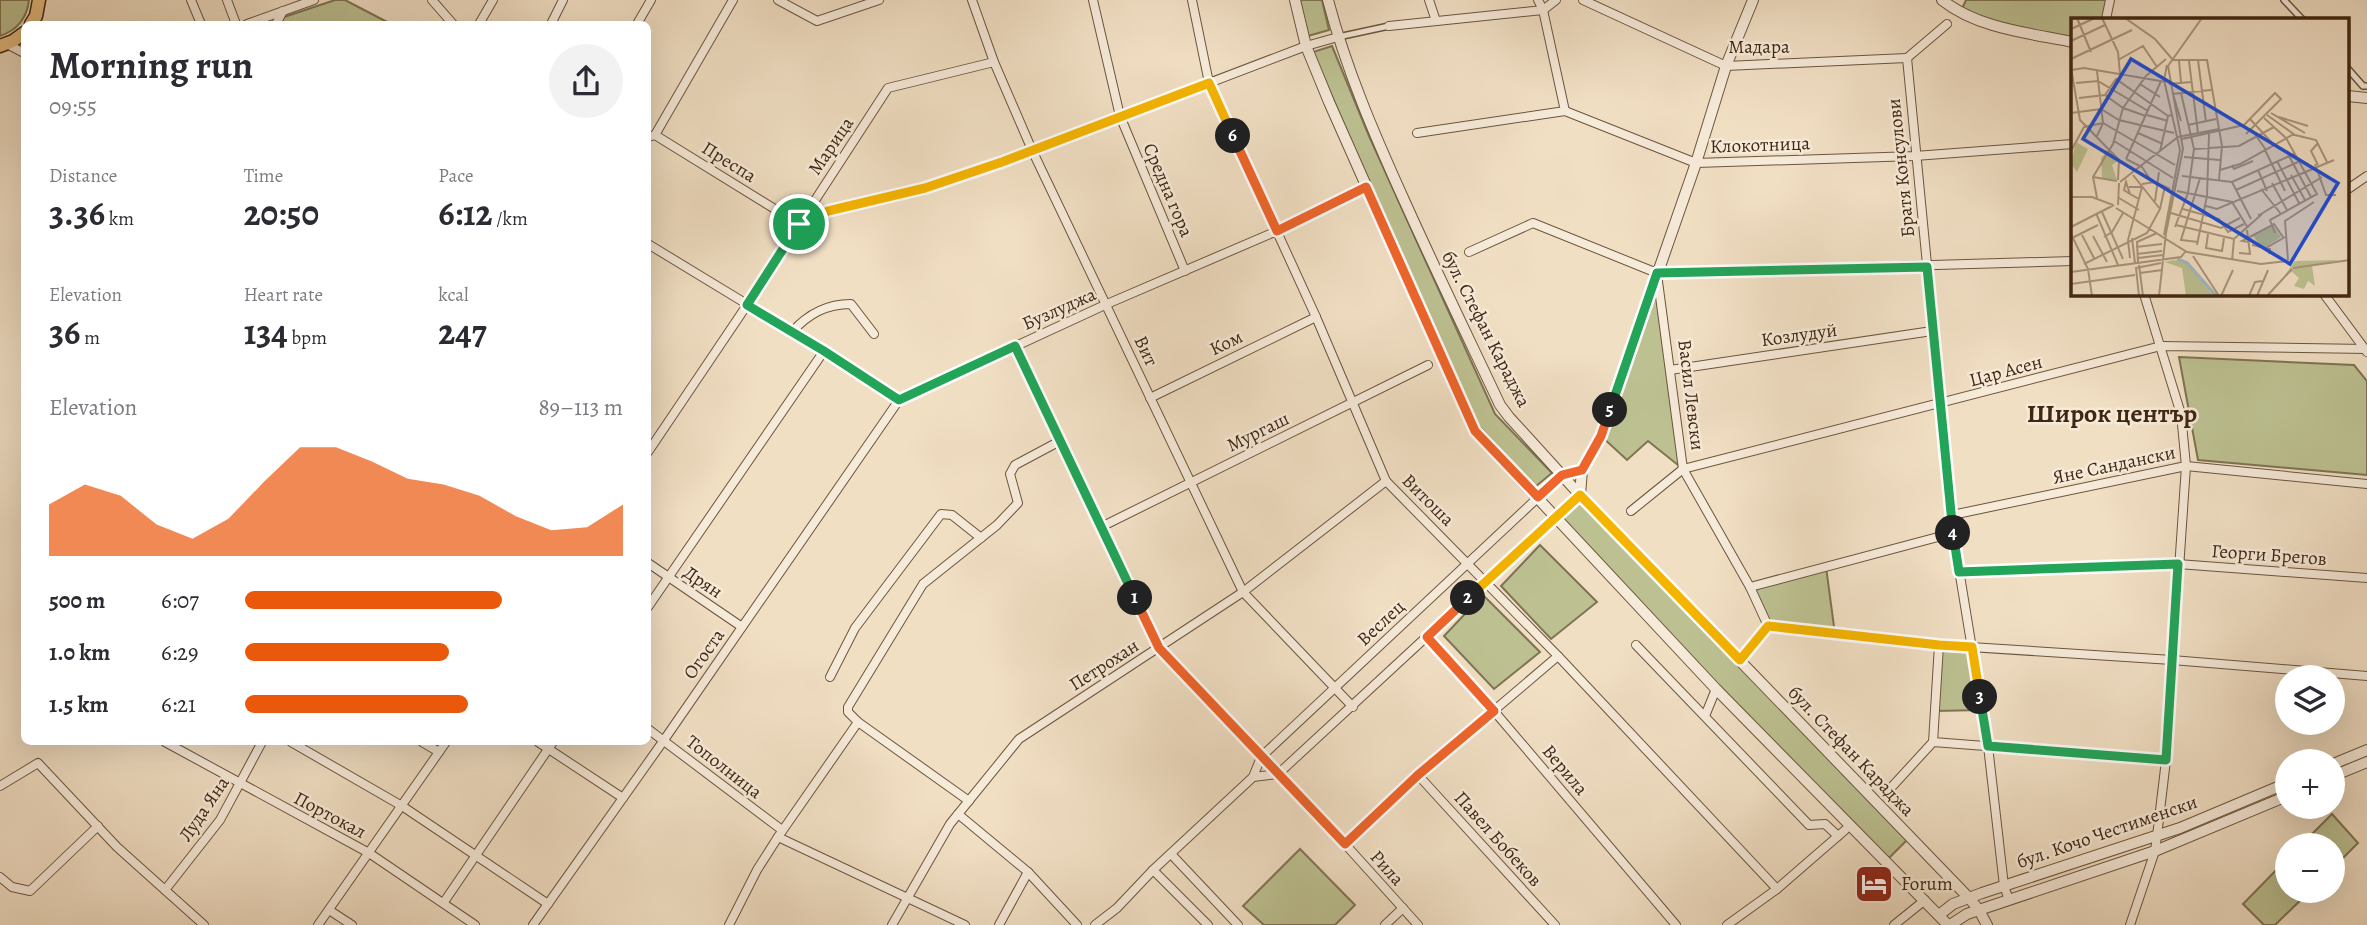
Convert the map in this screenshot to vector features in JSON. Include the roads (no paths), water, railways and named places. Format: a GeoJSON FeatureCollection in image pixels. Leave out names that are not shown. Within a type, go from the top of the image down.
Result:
{"type":"FeatureCollection","features":[{"type":"Feature","properties":{"kind":"main road"},"geometry":{"type":"LineString","coordinates":[[34,21],[39,1]]}},
{"type":"Feature","properties":{"kind":"main road"},"geometry":{"type":"LineString","coordinates":[[4,45],[21,35]]}},
{"type":"Feature","properties":{"kind":"street"},"geometry":{"type":"LineString","coordinates":[[191,0],[200,21]]}},
{"type":"Feature","properties":{"kind":"street"},"geometry":{"type":"LineString","coordinates":[[228,0],[235,21]]}},
{"type":"Feature","properties":{"kind":"street"},"geometry":{"type":"LineString","coordinates":[[255,21],[314,0]]}},
{"type":"Feature","properties":{"kind":"street"},"geometry":{"type":"LineString","coordinates":[[432,0],[450,21]]}},
{"type":"Feature","properties":{"kind":"street"},"geometry":{"type":"LineString","coordinates":[[480,21],[493,0]]}},
{"type":"Feature","properties":{"kind":"street"},"geometry":{"type":"LineString","coordinates":[[552,21],[563,0]]}},
{"type":"Feature","properties":{"kind":"street"},"geometry":{"type":"LineString","coordinates":[[639,21],[651,0]]}},
{"type":"Feature","properties":{"kind":"street"},"geometry":{"type":"LineString","coordinates":[[651,136],[733,0]]}},
{"type":"Feature","properties":{"kind":"street"},"geometry":{"type":"LineString","coordinates":[[778,0],[817,21],[879,0]]}},
{"type":"Feature","properties":{"kind":"street","name":"Вит"},"geometry":{"type":"LineString","coordinates":[[972,0],[994,62],[1032,150],[1243,592],[1353,706]]}},
{"type":"Feature","properties":{"kind":"street","name":"Средна гора"},"geometry":{"type":"LineString","coordinates":[[1093,0],[1120,116],[1185,271]]}},
{"type":"Feature","properties":{"kind":"street","name":"Витоша"},"geometry":{"type":"LineString","coordinates":[[1192,0],[1209,83],[1354,403],[1386,481],[1558,656],[1777,889]]}},
{"type":"Feature","properties":{"kind":"street"},"geometry":{"type":"LineString","coordinates":[[1295,0],[1306,46],[1475,431],[1716,689],[1949,925]]}},
{"type":"Feature","properties":{"kind":"street","name":"бул. Стефан Караджа"},"geometry":{"type":"LineString","coordinates":[[1328,0],[1338,37],[1381,149],[1500,405],[1580,495],[1969,898],[1987,925]]}},
{"type":"Feature","properties":{"kind":"street"},"geometry":{"type":"LineString","coordinates":[[1429,0],[1436,21]]}},
{"type":"Feature","properties":{"kind":"street"},"geometry":{"type":"LineString","coordinates":[[1417,133],[1565,111],[1544,10],[1538,0]]}},
{"type":"Feature","properties":{"kind":"street"},"geometry":{"type":"LineString","coordinates":[[799,224],[828,211],[925,188],[1306,46],[1389,26],[1544,10],[1556,0]]}},
{"type":"Feature","properties":{"kind":"street","name":"Мадара"},"geometry":{"type":"LineString","coordinates":[[1583,0],[1726,66],[1907,58]]}},
{"type":"Feature","properties":{"kind":"street","name":"Васил Левски"},"geometry":{"type":"LineString","coordinates":[[1582,470],[1601,436],[1696,163],[1726,66],[1753,0]]}},
{"type":"Feature","properties":{"kind":"street"},"geometry":{"type":"LineString","coordinates":[[1942,0],[1960,13],[1984,23],[2071,42]]}},
{"type":"Feature","properties":{"kind":"street"},"geometry":{"type":"LineString","coordinates":[[2106,18],[2110,0]]}},
{"type":"Feature","properties":{"kind":"street"},"geometry":{"type":"LineString","coordinates":[[2284,0],[2301,18]]}},
{"type":"Feature","properties":{"kind":"street"},"geometry":{"type":"LineString","coordinates":[[278,21],[283,11]]}},
{"type":"Feature","properties":{"kind":"street"},"geometry":{"type":"LineString","coordinates":[[1907,58],[1960,13]]}},
{"type":"Feature","properties":{"kind":"street"},"geometry":{"type":"LineString","coordinates":[[4,45],[21,52]]}},
{"type":"Feature","properties":{"kind":"street","name":"Братя Консулови"},"geometry":{"type":"LineString","coordinates":[[1907,58],[1953,533],[1988,746],[2004,886],[2009,900]]}},
{"type":"Feature","properties":{"kind":"street","name":"Марица"},"geometry":{"type":"LineString","coordinates":[[651,448],[888,89],[994,62]]}},
{"type":"Feature","properties":{"kind":"street"},"geometry":{"type":"LineString","coordinates":[[2350,71],[2363,86],[2367,86]]}},
{"type":"Feature","properties":{"kind":"street","name":"Клокотница"},"geometry":{"type":"LineString","coordinates":[[1565,111],[1696,163],[1915,156],[2071,144]]}},
{"type":"Feature","properties":{"kind":"street","name":"Преспа"},"geometry":{"type":"LineString","coordinates":[[651,136],[799,224]]}},
{"type":"Feature","properties":{"kind":"street"},"geometry":{"type":"LineString","coordinates":[[2350,188],[2367,176]]}},
{"type":"Feature","properties":{"kind":"street"},"geometry":{"type":"LineString","coordinates":[[1349,195],[1366,187]]}},
{"type":"Feature","properties":{"kind":"street","name":"Бузлуджа"},"geometry":{"type":"LineString","coordinates":[[899,400],[1107,304],[1277,231],[1349,195]]}},
{"type":"Feature","properties":{"kind":"street"},"geometry":{"type":"LineString","coordinates":[[1469,252],[1533,223],[1657,273],[2071,261]]}},
{"type":"Feature","properties":{"kind":"street"},"geometry":{"type":"LineString","coordinates":[[651,246],[899,400]]}},
{"type":"Feature","properties":{"kind":"street","name":"Васил Левски"},"geometry":{"type":"LineString","coordinates":[[1657,273],[1683,469],[1750,587],[1768,626]]}},
{"type":"Feature","properties":{"kind":"street"},"geometry":{"type":"LineString","coordinates":[[2130,925],[2155,851],[2157,836],[2166,760],[2186,466],[2181,414],[2145,296]]}},
{"type":"Feature","properties":{"kind":"street"},"geometry":{"type":"LineString","coordinates":[[2325,296],[2367,350]]}},
{"type":"Feature","properties":{"kind":"street"},"geometry":{"type":"LineString","coordinates":[[792,332],[804,318],[821,309],[850,304],[874,334]]}},
{"type":"Feature","properties":{"kind":"street","name":"Ком"},"geometry":{"type":"LineString","coordinates":[[1150,398],[1315,317]]}},
{"type":"Feature","properties":{"kind":"street","name":"Козлудуй"},"geometry":{"type":"LineString","coordinates":[[1670,370],[1932,331]]}},
{"type":"Feature","properties":{"kind":"street","name":"Рила"},"geometry":{"type":"LineString","coordinates":[[1015,346],[1159,648],[1418,925]]}},
{"type":"Feature","properties":{"kind":"street","name":"Цар Асен"},"geometry":{"type":"LineString","coordinates":[[1631,511],[1683,469],[2161,346],[2367,350]]}},
{"type":"Feature","properties":{"kind":"street"},"geometry":{"type":"LineString","coordinates":[[651,603],[824,351]]}},
{"type":"Feature","properties":{"kind":"street","name":"Мургаш"},"geometry":{"type":"LineString","coordinates":[[1101,527],[1428,365]]}},
{"type":"Feature","properties":{"kind":"street","name":"Огоста"},"geometry":{"type":"LineString","coordinates":[[533,925],[899,400]]}},
{"type":"Feature","properties":{"kind":"street"},"geometry":{"type":"LineString","coordinates":[[969,801],[858,722],[848,712],[848,707],[923,584],[981,538],[1018,503],[1010,474],[1015,465],[1060,441]]}},
{"type":"Feature","properties":{"kind":"street","name":"Яне Сандански"},"geometry":{"type":"LineString","coordinates":[[1952,515],[2186,466],[2367,484]]}},
{"type":"Feature","properties":{"kind":"street"},"geometry":{"type":"LineString","coordinates":[[1253,776],[1279,774],[1580,495],[1582,470],[1562,475]]}},
{"type":"Feature","properties":{"kind":"street","name":"Веслец"},"geometry":{"type":"LineString","coordinates":[[1095,925],[1117,908],[1153,870],[1253,776],[1261,757],[1562,475]]}},
{"type":"Feature","properties":{"kind":"street","name":"Петрохан"},"geometry":{"type":"LineString","coordinates":[[892,925],[950,824],[1019,739],[1243,592],[1386,481]]}},
{"type":"Feature","properties":{"kind":"street"},"geometry":{"type":"LineString","coordinates":[[830,677],[855,628],[941,514],[952,516],[981,538]]}},
{"type":"Feature","properties":{"kind":"street"},"geometry":{"type":"LineString","coordinates":[[1750,587],[1953,533]]}},
{"type":"Feature","properties":{"kind":"street","name":"Георги Брегов"},"geometry":{"type":"LineString","coordinates":[[1959,572],[2178,564],[2367,578]]}},
{"type":"Feature","properties":{"kind":"street","name":"Дрян"},"geometry":{"type":"LineString","coordinates":[[651,565],[742,627]]}},
{"type":"Feature","properties":{"kind":"street"},"geometry":{"type":"LineString","coordinates":[[1740,660],[1768,626],[1939,645],[2367,676]]}},
{"type":"Feature","properties":{"kind":"street","name":"Верила"},"geometry":{"type":"LineString","coordinates":[[1427,637],[1494,711],[1676,925]]}},
{"type":"Feature","properties":{"kind":"street"},"geometry":{"type":"LineString","coordinates":[[1636,645],[1809,825],[1825,824],[1841,833],[1777,889],[1727,925]]}},
{"type":"Feature","properties":{"kind":"street"},"geometry":{"type":"LineString","coordinates":[[1888,791],[1933,742],[1939,645]]}},
{"type":"Feature","properties":{"kind":"street"},"geometry":{"type":"LineString","coordinates":[[1345,844],[1418,775],[1558,656]]}},
{"type":"Feature","properties":{"kind":"street"},"geometry":{"type":"LineString","coordinates":[[1705,716],[1716,689]]}},
{"type":"Feature","properties":{"kind":"street"},"geometry":{"type":"LineString","coordinates":[[732,924],[757,870],[858,722]]}},
{"type":"Feature","properties":{"kind":"street","name":"Тополница"},"geometry":{"type":"LineString","coordinates":[[651,731],[780,834],[965,925]]}},
{"type":"Feature","properties":{"kind":"street"},"geometry":{"type":"LineString","coordinates":[[1933,742],[2166,760]]}},
{"type":"Feature","properties":{"kind":"street","name":"Портокал"},"geometry":{"type":"LineString","coordinates":[[169,745],[369,853],[475,925]]}},
{"type":"Feature","properties":{"kind":"street","name":"Луда Яна"},"geometry":{"type":"LineString","coordinates":[[165,890],[220,820],[260,745]]}},
{"type":"Feature","properties":{"kind":"street"},"geometry":{"type":"LineString","coordinates":[[296,745],[402,806],[548,904]]}},
{"type":"Feature","properties":{"kind":"street"},"geometry":{"type":"LineString","coordinates":[[427,745],[439,752]]}},
{"type":"Feature","properties":{"kind":"street"},"geometry":{"type":"LineString","coordinates":[[318,925],[444,745]]}},
{"type":"Feature","properties":{"kind":"street"},"geometry":{"type":"LineString","coordinates":[[443,902],[551,745],[623,798]]}},
{"type":"Feature","properties":{"kind":"street"},"geometry":{"type":"LineString","coordinates":[[2345,759],[2367,750]]}},
{"type":"Feature","properties":{"kind":"street"},"geometry":{"type":"LineString","coordinates":[[2345,771],[2367,762]]}},
{"type":"Feature","properties":{"kind":"street"},"geometry":{"type":"LineString","coordinates":[[0,786],[38,763],[97,826],[204,925]]}},
{"type":"Feature","properties":{"kind":"street","name":"Павел Бобеков"},"geometry":{"type":"LineString","coordinates":[[1418,775],[1555,925]]}},
{"type":"Feature","properties":{"kind":"street","name":"бул. Кочо Честименски"},"geometry":{"type":"LineString","coordinates":[[1939,915],[1953,904],[2157,836],[2275,788]]}},
{"type":"Feature","properties":{"kind":"street","name":"бул. Кочо Честименски"},"geometry":{"type":"LineString","coordinates":[[1949,925],[1967,914],[2155,851],[2275,801]]}},
{"type":"Feature","properties":{"kind":"street"},"geometry":{"type":"LineString","coordinates":[[958,814],[1028,872],[1077,925]]}},
{"type":"Feature","properties":{"kind":"street"},"geometry":{"type":"LineString","coordinates":[[0,877],[12,887],[30,891],[97,826]]}},
{"type":"Feature","properties":{"kind":"street"},"geometry":{"type":"LineString","coordinates":[[1171,854],[1238,925]]}},
{"type":"Feature","properties":{"kind":"street"},"geometry":{"type":"LineString","coordinates":[[1153,870],[1208,925]]}},
{"type":"Feature","properties":{"kind":"street"},"geometry":{"type":"LineString","coordinates":[[999,925],[1028,872]]}},
{"type":"Feature","properties":{"kind":"street"},"geometry":{"type":"LineString","coordinates":[[1894,925],[1925,900]]}},
{"type":"Feature","properties":{"kind":"street"},"geometry":{"type":"LineString","coordinates":[[1385,925],[1403,908]]}},
{"type":"Feature","properties":{"kind":"street"},"geometry":{"type":"LineString","coordinates":[[329,910],[352,925]]}},
{"type":"Feature","properties":{"kind":"place","name":"Forum"},"geometry":{"type":"Point","coordinates":[1874,884]}},
{"type":"Feature","properties":{"kind":"district","name":"Широк център"},"geometry":{"type":"Point","coordinates":[2112,413]}}]}
